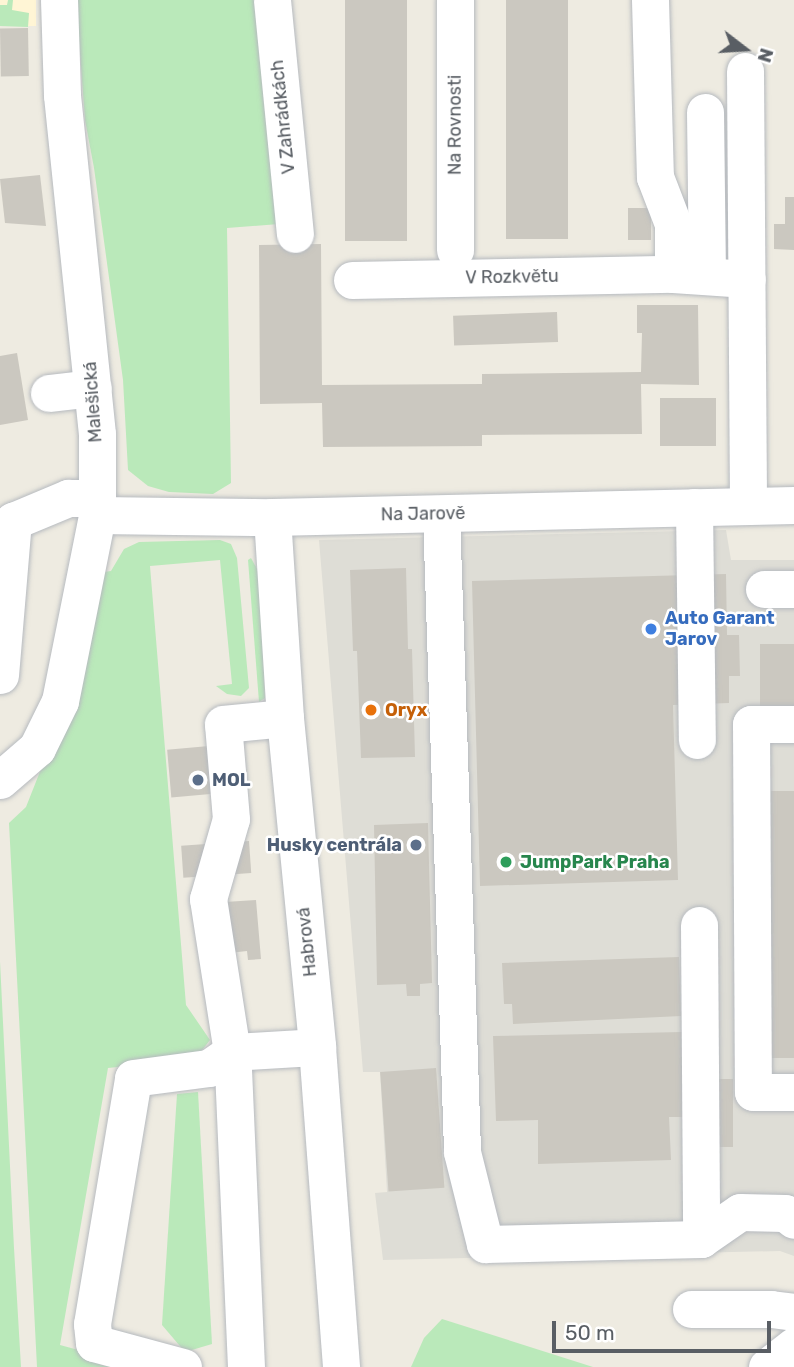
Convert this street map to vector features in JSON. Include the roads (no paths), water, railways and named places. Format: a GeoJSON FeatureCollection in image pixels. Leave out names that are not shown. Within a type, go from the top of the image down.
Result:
{"type":"FeatureCollection","features":[{"type":"Feature","properties":{"kind":"street","name":"Malešická"},"geometry":{"type":"LineString","coordinates":[[0,780],[37,748],[60,701],[97,507],[93,388],[62,95],[59,0]]}},
{"type":"Feature","properties":{"kind":"street","name":"V Zahrádkách"},"geometry":{"type":"LineString","coordinates":[[272,0],[295,234]]}},
{"type":"Feature","properties":{"kind":"street","name":"Na Rovnosti"},"geometry":{"type":"LineString","coordinates":[[454,0],[455,250]]}},
{"type":"Feature","properties":{"kind":"street"},"geometry":{"type":"LineString","coordinates":[[649,0],[655,177],[690,275]]}},
{"type":"Feature","properties":{"kind":"street"},"geometry":{"type":"LineString","coordinates":[[746,71],[748,506]]}},
{"type":"Feature","properties":{"kind":"street"},"geometry":{"type":"LineString","coordinates":[[690,275],[705,112]]}},
{"type":"Feature","properties":{"kind":"street","name":"V Rozkvětu"},"geometry":{"type":"LineString","coordinates":[[352,280],[690,275],[747,279]]}},
{"type":"Feature","properties":{"kind":"street"},"geometry":{"type":"LineString","coordinates":[[49,393],[93,388]]}},
{"type":"Feature","properties":{"kind":"street","name":"Na Jarově"},"geometry":{"type":"LineString","coordinates":[[0,675],[13,521],[68,498],[97,507],[272,517],[794,505]]}},
{"type":"Feature","properties":{"kind":"street"},"geometry":{"type":"LineString","coordinates":[[694,508],[696,740]]}},
{"type":"Feature","properties":{"kind":"street"},"geometry":{"type":"LineString","coordinates":[[440,514],[461,1152],[485,1244],[701,1239],[740,1212],[785,1213],[794,1220]]}},
{"type":"Feature","properties":{"kind":"street","name":"Habrová"},"geometry":{"type":"LineString","coordinates":[[272,517],[285,718],[317,1046],[341,1367]]}},
{"type":"Feature","properties":{"kind":"street"},"geometry":{"type":"LineString","coordinates":[[246,1367],[232,1052],[208,899],[231,820],[223,724],[285,718]]}},
{"type":"Feature","properties":{"kind":"street"},"geometry":{"type":"LineString","coordinates":[[794,724],[751,724],[752,1092],[794,1092]]}},
{"type":"Feature","properties":{"kind":"street"},"geometry":{"type":"LineString","coordinates":[[699,925],[701,1239]]}},
{"type":"Feature","properties":{"kind":"street"},"geometry":{"type":"LineString","coordinates":[[183,1367],[94,1343],[92,1324],[133,1078],[209,1068],[232,1052],[317,1046]]}},
{"type":"Feature","properties":{"kind":"street"},"geometry":{"type":"LineString","coordinates":[[691,1310],[771,1309],[794,1312]]}},
{"type":"Feature","properties":{"kind":"street"},"geometry":{"type":"LineString","coordinates":[[767,1367],[794,1346]]}},
{"type":"Feature","properties":{"kind":"place","name":"Auto Garant Jarov"},"geometry":{"type":"Point","coordinates":[651,629]}},
{"type":"Feature","properties":{"kind":"place","name":"Oryx"},"geometry":{"type":"Point","coordinates":[371,710]}},
{"type":"Feature","properties":{"kind":"place","name":"MOL"},"geometry":{"type":"Point","coordinates":[198,780]}},
{"type":"Feature","properties":{"kind":"place","name":"Husky centrála"},"geometry":{"type":"Point","coordinates":[416,845]}},
{"type":"Feature","properties":{"kind":"place","name":"JumpPark Praha"},"geometry":{"type":"Point","coordinates":[506,862]}}]}
